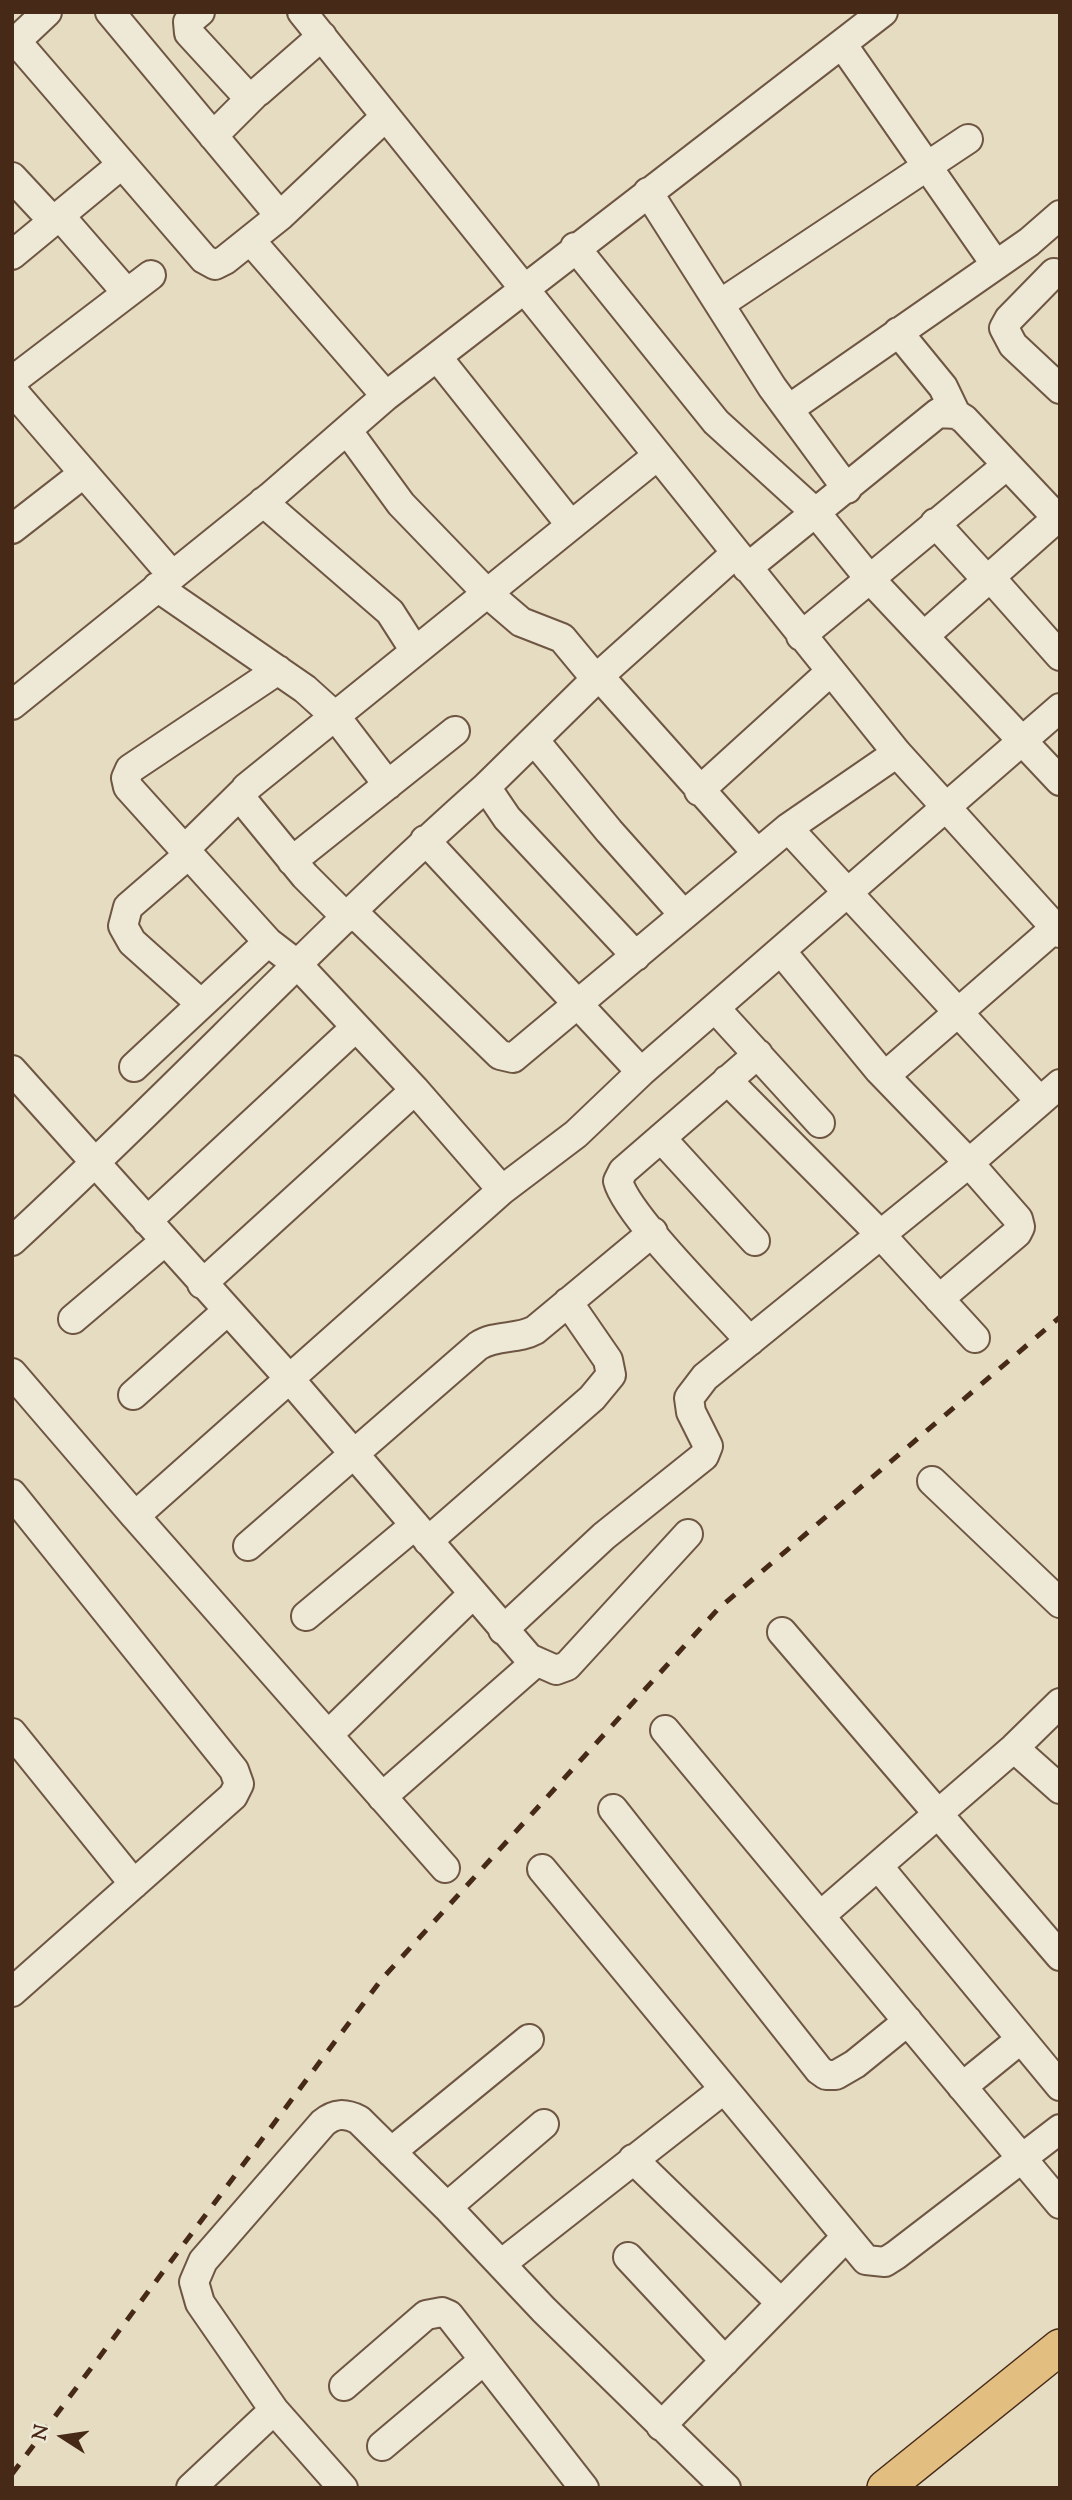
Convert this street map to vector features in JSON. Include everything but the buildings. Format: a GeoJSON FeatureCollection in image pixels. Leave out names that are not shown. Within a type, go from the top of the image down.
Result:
{"type":"FeatureCollection","features":[{"type":"Feature","properties":{"kind":"main road"},"geometry":{"type":"LineString","coordinates":[[885,2488],[1060,2347]]}},
{"type":"Feature","properties":{"kind":"street"},"geometry":{"type":"LineString","coordinates":[[47,12],[14,43],[210,263],[220,264],[251,241],[385,117]]}},
{"type":"Feature","properties":{"kind":"street"},"geometry":{"type":"LineString","coordinates":[[110,12],[280,216]]}},
{"type":"Feature","properties":{"kind":"street"},"geometry":{"type":"LineString","coordinates":[[200,12],[188,22],[189,33],[241,93],[254,95]]}},
{"type":"Feature","properties":{"kind":"street"},"geometry":{"type":"LineString","coordinates":[[302,12],[830,672],[897,753],[1058,931],[885,1076]]}},
{"type":"Feature","properties":{"kind":"street"},"geometry":{"type":"LineString","coordinates":[[12,705],[263,502],[386,396],[438,358],[575,247],[883,12]]}},
{"type":"Feature","properties":{"kind":"street"},"geometry":{"type":"LineString","coordinates":[[213,136],[254,95],[322,37]]}},
{"type":"Feature","properties":{"kind":"street"},"geometry":{"type":"LineString","coordinates":[[842,44],[927,167],[1003,259],[1057,274]]}},
{"type":"Feature","properties":{"kind":"street"},"geometry":{"type":"LineString","coordinates":[[720,304],[968,139]]}},
{"type":"Feature","properties":{"kind":"street"},"geometry":{"type":"LineString","coordinates":[[12,256],[121,164]]}},
{"type":"Feature","properties":{"kind":"street"},"geometry":{"type":"LineString","coordinates":[[12,177],[56,218],[127,293]]}},
{"type":"Feature","properties":{"kind":"street"},"geometry":{"type":"LineString","coordinates":[[648,192],[789,409],[847,489]]}},
{"type":"Feature","properties":{"kind":"street"},"geometry":{"type":"LineString","coordinates":[[789,409],[1003,259],[1060,215]]}},
{"type":"Feature","properties":{"kind":"street"},"geometry":{"type":"LineString","coordinates":[[251,241],[386,396]]}},
{"type":"Feature","properties":{"kind":"street"},"geometry":{"type":"LineString","coordinates":[[575,247],[716,422],[816,513],[869,578],[1060,781]]}},
{"type":"Feature","properties":{"kind":"street"},"geometry":{"type":"LineString","coordinates":[[1057,274],[1009,319],[1004,328],[1006,338],[1060,389]]}},
{"type":"Feature","properties":{"kind":"street"},"geometry":{"type":"LineString","coordinates":[[12,381],[151,275]]}},
{"type":"Feature","properties":{"kind":"street"},"geometry":{"type":"LineString","coordinates":[[898,332],[943,387],[956,414],[1058,519],[924,636]]}},
{"type":"Feature","properties":{"kind":"street"},"geometry":{"type":"LineString","coordinates":[[438,358],[570,524]]}},
{"type":"Feature","properties":{"kind":"street"},"geometry":{"type":"LineString","coordinates":[[12,390],[84,473],[164,581],[336,717],[388,785]]}},
{"type":"Feature","properties":{"kind":"street"},"geometry":{"type":"LineString","coordinates":[[12,1241],[98,1162],[425,840],[486,786],[598,678],[741,561],[816,513],[847,489],[932,416],[946,412],[956,414]]}},
{"type":"Feature","properties":{"kind":"street"},"geometry":{"type":"LineString","coordinates":[[347,430],[401,504],[486,592],[521,622],[562,638],[757,853]]}},
{"type":"Feature","properties":{"kind":"street"},"geometry":{"type":"LineString","coordinates":[[200,1003],[132,942],[123,926],[128,907],[186,853],[244,791],[486,592],[657,456]]}},
{"type":"Feature","properties":{"kind":"street"},"geometry":{"type":"LineString","coordinates":[[801,636],[1007,465]]}},
{"type":"Feature","properties":{"kind":"street"},"geometry":{"type":"LineString","coordinates":[[12,528],[84,473]]}},
{"type":"Feature","properties":{"kind":"street"},"geometry":{"type":"LineString","coordinates":[[263,502],[390,612],[415,651]]}},
{"type":"Feature","properties":{"kind":"street"},"geometry":{"type":"LineString","coordinates":[[935,523],[1060,656]]}},
{"type":"Feature","properties":{"kind":"street"},"geometry":{"type":"LineString","coordinates":[[278,670],[128,773],[128,787],[268,942],[298,965],[415,1090],[502,1190]]}},
{"type":"Feature","properties":{"kind":"street"},"geometry":{"type":"LineString","coordinates":[[699,791],[830,672]]}},
{"type":"Feature","properties":{"kind":"street"},"geometry":{"type":"LineString","coordinates":[[135,1516],[288,1377],[502,1190],[576,1134],[641,1072],[1060,708]]}},
{"type":"Feature","properties":{"kind":"street"},"geometry":{"type":"LineString","coordinates":[[292,861],[455,731]]}},
{"type":"Feature","properties":{"kind":"street"},"geometry":{"type":"LineString","coordinates":[[534,740],[609,831],[684,915]]}},
{"type":"Feature","properties":{"kind":"street"},"geometry":{"type":"LineString","coordinates":[[244,791],[246,804],[292,861],[505,1059],[513,1058],[788,828],[897,753]]}},
{"type":"Feature","properties":{"kind":"street"},"geometry":{"type":"LineString","coordinates":[[486,786],[507,818],[636,956]]}},
{"type":"Feature","properties":{"kind":"street"},"geometry":{"type":"LineString","coordinates":[[503,1630],[604,1536],[704,1456],[708,1446],[691,1412],[689,1398],[705,1377],[969,1163],[1050,1093],[960,1011],[788,828]]}},
{"type":"Feature","properties":{"kind":"street"},"geometry":{"type":"LineString","coordinates":[[425,840],[580,1003],[641,1072]]}},
{"type":"Feature","properties":{"kind":"street"},"geometry":{"type":"LineString","coordinates":[[134,1067],[268,942]]}},
{"type":"Feature","properties":{"kind":"street"},"geometry":{"type":"LineString","coordinates":[[781,951],[885,1076],[969,1163],[1017,1219],[1020,1227],[1017,1233],[939,1299]]}},
{"type":"Feature","properties":{"kind":"street"},"geometry":{"type":"LineString","coordinates":[[715,1008],[820,1123]]}},
{"type":"Feature","properties":{"kind":"street"},"geometry":{"type":"LineString","coordinates":[[73,1319],[355,1028]]}},
{"type":"Feature","properties":{"kind":"street"},"geometry":{"type":"LineString","coordinates":[[750,1341],[653,1232],[621,1191],[618,1181],[623,1171],[758,1054]]}},
{"type":"Feature","properties":{"kind":"street"},"geometry":{"type":"LineString","coordinates":[[12,1070],[98,1162],[202,1284],[288,1377],[503,1630],[536,1662],[556,1670],[567,1666],[688,1534]]}},
{"type":"Feature","properties":{"kind":"street"},"geometry":{"type":"LineString","coordinates":[[727,1080],[880,1236],[975,1338]]}},
{"type":"Feature","properties":{"kind":"street"},"geometry":{"type":"LineString","coordinates":[[202,1284],[415,1090]]}},
{"type":"Feature","properties":{"kind":"street"},"geometry":{"type":"LineString","coordinates":[[661,1138],[755,1241]]}},
{"type":"Feature","properties":{"kind":"street"},"geometry":{"type":"LineString","coordinates":[[248,1546],[478,1346],[491,1339],[528,1334],[653,1232]]}},
{"type":"Feature","properties":{"kind":"street"},"geometry":{"type":"LineString","coordinates":[[306,1616],[421,1533],[592,1398],[611,1375],[608,1360],[568,1302]]}},
{"type":"Feature","properties":{"kind":"street"},"geometry":{"type":"LineString","coordinates":[[133,1395],[227,1311]]}},
{"type":"Feature","properties":{"kind":"street"},"geometry":{"type":"LineString","coordinates":[[12,1373],[444,1868]]}},
{"type":"Feature","properties":{"kind":"street"},"geometry":{"type":"LineString","coordinates":[[932,1481],[1060,1604]]}},
{"type":"Feature","properties":{"kind":"street"},"geometry":{"type":"LineString","coordinates":[[12,1494],[238,1778],[239,1784],[233,1796],[14,1986]]}},
{"type":"Feature","properties":{"kind":"street"},"geometry":{"type":"LineString","coordinates":[[328,1735],[473,1594]]}},
{"type":"Feature","properties":{"kind":"street"},"geometry":{"type":"LineString","coordinates":[[782,1632],[1060,1956]]}},
{"type":"Feature","properties":{"kind":"street"},"geometry":{"type":"LineString","coordinates":[[382,1797],[536,1662]]}},
{"type":"Feature","properties":{"kind":"street"},"geometry":{"type":"LineString","coordinates":[[820,1916],[1014,1748],[1060,1703]]}},
{"type":"Feature","properties":{"kind":"street"},"geometry":{"type":"LineString","coordinates":[[666,1730],[1060,2204]]}},
{"type":"Feature","properties":{"kind":"street"},"geometry":{"type":"LineString","coordinates":[[12,1732],[134,1884]]}},
{"type":"Feature","properties":{"kind":"street"},"geometry":{"type":"LineString","coordinates":[[1014,1748],[1060,1788]]}},
{"type":"Feature","properties":{"kind":"street"},"geometry":{"type":"LineString","coordinates":[[614,1809],[819,2070],[826,2075],[843,2072],[908,2021]]}},
{"type":"Feature","properties":{"kind":"street"},"geometry":{"type":"LineString","coordinates":[[878,1866],[1060,2086]]}},
{"type":"Feature","properties":{"kind":"street"},"geometry":{"type":"LineString","coordinates":[[542,1869],[866,2260],[885,2262],[1060,2129]]}},
{"type":"Feature","properties":{"kind":"street"},"geometry":{"type":"LineString","coordinates":[[391,2152],[529,2039]]}},
{"type":"Feature","properties":{"kind":"street"},"geometry":{"type":"LineString","coordinates":[[962,2087],[1021,2039]]}},
{"type":"Feature","properties":{"kind":"street"},"geometry":{"type":"LineString","coordinates":[[500,2264],[723,2090]]}},
{"type":"Feature","properties":{"kind":"street"},"geometry":{"type":"LineString","coordinates":[[329,2483],[274,2410],[200,2303],[195,2291],[197,2273],[212,2252],[330,2117],[345,2114],[359,2120],[661,2426],[726,2488]]}},
{"type":"Feature","properties":{"kind":"street"},"geometry":{"type":"LineString","coordinates":[[447,2207],[544,2123]]}},
{"type":"Feature","properties":{"kind":"street"},"geometry":{"type":"LineString","coordinates":[[633,2159],[781,2303]]}},
{"type":"Feature","properties":{"kind":"street"},"geometry":{"type":"LineString","coordinates":[[661,2426],[846,2237]]}},
{"type":"Feature","properties":{"kind":"street"},"geometry":{"type":"LineString","coordinates":[[628,2257],[725,2361]]}},
{"type":"Feature","properties":{"kind":"street"},"geometry":{"type":"LineString","coordinates":[[344,2386],[426,2315],[438,2311],[449,2315],[584,2488]]}},
{"type":"Feature","properties":{"kind":"street"},"geometry":{"type":"LineString","coordinates":[[382,2446],[484,2360]]}},
{"type":"Feature","properties":{"kind":"street"},"geometry":{"type":"LineString","coordinates":[[191,2488],[274,2410]]}},
{"type":"Feature","properties":{"kind":"railway"},"geometry":{"type":"LineString","coordinates":[[12,2474],[381,1980],[718,1609],[1060,1317]]}}]}
